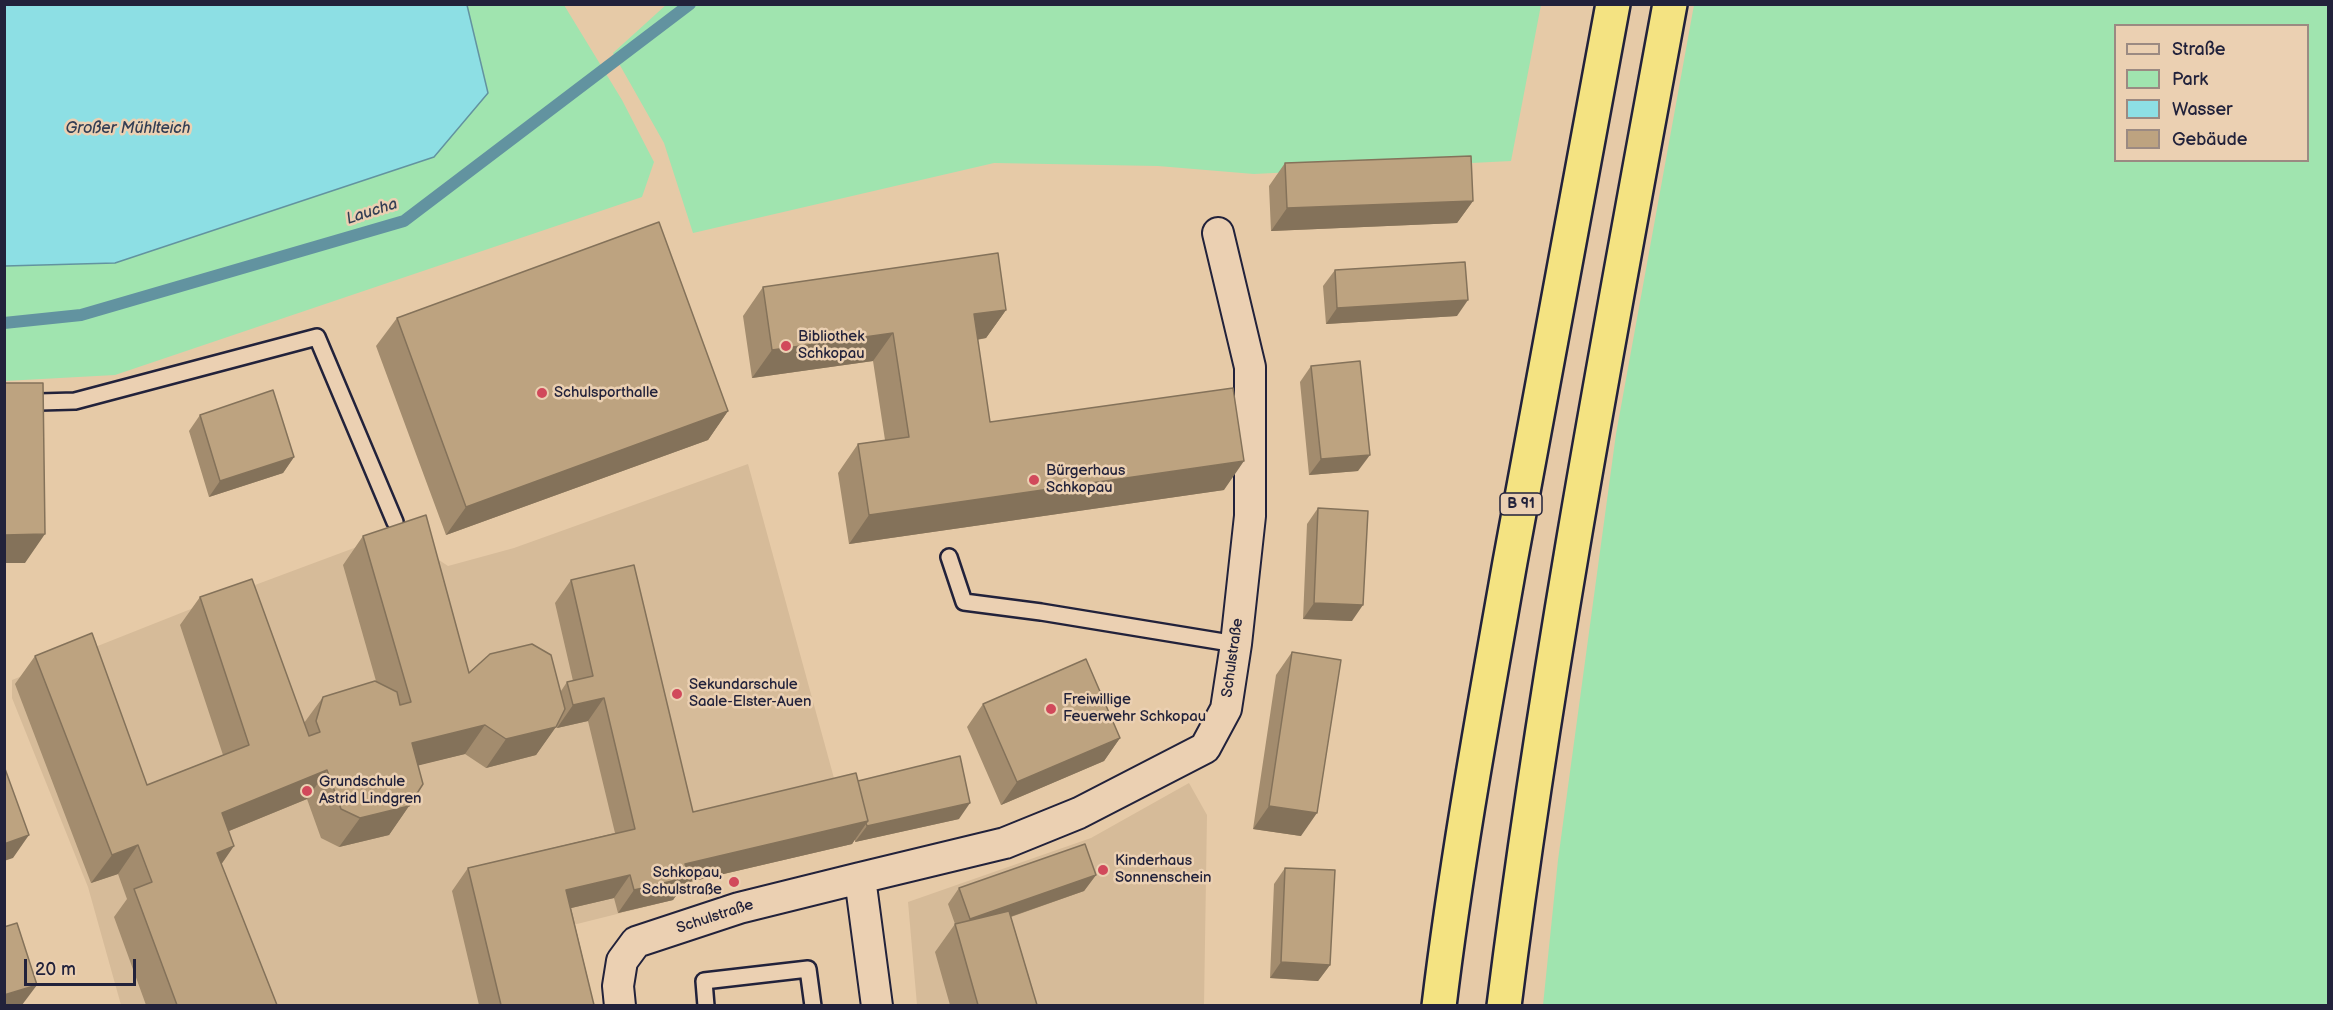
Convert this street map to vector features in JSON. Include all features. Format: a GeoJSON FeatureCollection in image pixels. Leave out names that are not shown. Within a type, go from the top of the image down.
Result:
{"type":"FeatureCollection","features":[{"type":"Feature","properties":{"kind":"highway","name":"B 91"},"geometry":{"type":"LineString","coordinates":[[1439,1005],[1453,891],[1487,694],[1568,236],[1613,4]]}},
{"type":"Feature","properties":{"kind":"highway"},"geometry":{"type":"LineString","coordinates":[[1504,1005],[1551,676],[1670,4]]}},
{"type":"Feature","properties":{"kind":"street","name":"Schulstraße"},"geometry":{"type":"LineString","coordinates":[[621,1005],[618,986],[622,961],[636,942],[739,908],[1005,843],[1079,813],[1205,748],[1226,709],[1236,644],[1250,516],[1252,385],[1250,367],[1218,233]]}},
{"type":"Feature","properties":{"kind":"street"},"geometry":{"type":"LineString","coordinates":[[860,878],[878,1005]]}},
{"type":"Feature","properties":{"kind":"lane"},"geometry":{"type":"LineString","coordinates":[[4,403],[75,401],[317,337],[395,522]]}},
{"type":"Feature","properties":{"kind":"lane"},"geometry":{"type":"LineString","coordinates":[[949,557],[964,602],[1041,612],[1236,644]]}},
{"type":"Feature","properties":{"kind":"lane"},"geometry":{"type":"LineString","coordinates":[[706,1005],[704,981],[808,969],[813,1005]]}},
{"type":"Feature","properties":{"kind":"shaded area","name":"Grundschule Astrid Lindgren"},"geometry":{"type":"Polygon","coordinates":[[[748,464],[852,844],[670,886],[673,900],[573,925],[590,1005],[121,1005],[88,887],[12,698],[12,680],[196,607],[397,532],[448,566],[514,548],[748,464]]]}},
{"type":"Feature","properties":{"kind":"shaded area","name":"Kinderhaus Sonnenschein"},"geometry":{"type":"Polygon","coordinates":[[[1189,783],[1207,815],[1204,1005],[917,1005],[908,902],[1091,838],[1189,783]]]}},
{"type":"Feature","properties":{"kind":"green space"},"geometry":{"type":"Polygon","coordinates":[[[667,4],[1541,5],[1511,161],[1254,174],[1158,166],[994,163],[693,233],[664,143],[613,53],[667,4]]]}},
{"type":"Feature","properties":{"kind":"green space"},"geometry":{"type":"Polygon","coordinates":[[[467,5],[564,5],[622,100],[654,162],[642,197],[115,375],[5,381],[5,266],[115,263],[488,92],[467,5]]]}},
{"type":"Feature","properties":{"kind":"green space"},"geometry":{"type":"Polygon","coordinates":[[[1694,5],[2328,5],[2328,1005],[1543,1005],[1558,860],[1616,434],[1694,5]]]}},
{"type":"Feature","properties":{"kind":"water","name":"Großer Mühlteich"},"geometry":{"type":"Polygon","coordinates":[[[4,5],[467,5],[488,93],[434,157],[115,263],[5,266],[4,5]]]}},
{"type":"Feature","properties":{"kind":"building"},"geometry":{"type":"Polygon","coordinates":[[[1471,156],[1473,201],[1287,208],[1285,163],[1471,156]]]}},
{"type":"Feature","properties":{"kind":"building","name":"Schulsporthalle"},"geometry":{"type":"Polygon","coordinates":[[[659,222],[728,411],[466,507],[397,318],[659,222]]]}},
{"type":"Feature","properties":{"kind":"building"},"geometry":{"type":"Polygon","coordinates":[[[998,253],[1006,310],[974,314],[990,422],[1233,388],[1244,461],[869,515],[858,444],[909,437],[893,333],[772,350],[763,287],[998,253]]]}},
{"type":"Feature","properties":{"kind":"building"},"geometry":{"type":"Polygon","coordinates":[[[1465,262],[1468,300],[1337,308],[1335,270],[1465,262]]]}},
{"type":"Feature","properties":{"kind":"building"},"geometry":{"type":"Polygon","coordinates":[[[1360,361],[1370,455],[1321,459],[1311,366],[1360,361]]]}},
{"type":"Feature","properties":{"kind":"building"},"geometry":{"type":"Polygon","coordinates":[[[4,383],[43,383],[45,534],[4,535],[4,383]]]}},
{"type":"Feature","properties":{"kind":"building"},"geometry":{"type":"Polygon","coordinates":[[[273,390],[294,457],[220,481],[200,415],[273,390]]]}},
{"type":"Feature","properties":{"kind":"building"},"geometry":{"type":"Polygon","coordinates":[[[1318,508],[1368,511],[1363,605],[1314,603],[1318,508]]]}},
{"type":"Feature","properties":{"kind":"building"},"geometry":{"type":"Polygon","coordinates":[[[426,515],[469,673],[490,654],[532,644],[551,655],[565,709],[556,727],[506,739],[485,725],[412,743],[423,784],[409,806],[360,818],[341,809],[327,770],[222,813],[234,846],[217,853],[277,1005],[177,1005],[134,889],[152,882],[138,845],[112,855],[35,656],[92,633],[147,785],[249,745],[200,597],[252,579],[309,736],[320,732],[316,721],[323,697],[375,681],[397,692],[400,705],[411,702],[363,536],[426,515]]]}},
{"type":"Feature","properties":{"kind":"building"},"geometry":{"type":"Polygon","coordinates":[[[634,565],[693,812],[856,773],[868,821],[685,864],[689,877],[634,890],[630,875],[566,890],[594,1005],[501,1005],[468,868],[635,829],[604,698],[573,705],[567,682],[593,676],[571,580],[634,565]]]}},
{"type":"Feature","properties":{"kind":"building"},"geometry":{"type":"Polygon","coordinates":[[[1292,652],[1341,660],[1317,813],[1269,806],[1292,652]]]}},
{"type":"Feature","properties":{"kind":"building"},"geometry":{"type":"Polygon","coordinates":[[[1086,659],[1120,738],[1017,782],[983,704],[1086,659]]]}},
{"type":"Feature","properties":{"kind":"building"},"geometry":{"type":"Polygon","coordinates":[[[960,756],[970,803],[867,826],[868,821],[858,781],[960,756]]]}},
{"type":"Feature","properties":{"kind":"building"},"geometry":{"type":"Polygon","coordinates":[[[4,766],[29,835],[4,844],[4,766]]]}},
{"type":"Feature","properties":{"kind":"building"},"geometry":{"type":"Polygon","coordinates":[[[1085,844],[1096,875],[970,919],[959,888],[1085,844]]]}},
{"type":"Feature","properties":{"kind":"building"},"geometry":{"type":"Polygon","coordinates":[[[1285,868],[1335,870],[1330,965],[1281,962],[1285,868]]]}},
{"type":"Feature","properties":{"kind":"building"},"geometry":{"type":"Polygon","coordinates":[[[1009,911],[1037,1005],[978,1005],[955,924],[1009,911]]]}},
{"type":"Feature","properties":{"kind":"building"},"geometry":{"type":"Polygon","coordinates":[[[17,923],[37,985],[4,995],[4,927],[17,923]]]}},
{"type":"Feature","properties":{"kind":"waterway","name":"Laucha"},"geometry":{"type":"LineString","coordinates":[[4,323],[81,315],[404,221],[690,4]]}},
{"type":"Feature","properties":{"kind":"place","name":"Bibliothek Schkopau"},"geometry":{"type":"Point","coordinates":[786,346]}},
{"type":"Feature","properties":{"kind":"place","name":"Schulsporthalle"},"geometry":{"type":"Point","coordinates":[542,393]}},
{"type":"Feature","properties":{"kind":"place","name":"Bürgerhaus Schkopau"},"geometry":{"type":"Point","coordinates":[1034,480]}},
{"type":"Feature","properties":{"kind":"place","name":"Sekundarschule Saale-Elster-Auen"},"geometry":{"type":"Point","coordinates":[677,694]}},
{"type":"Feature","properties":{"kind":"place","name":"Freiwillige Feuerwehr Schkopau"},"geometry":{"type":"Point","coordinates":[1051,709]}},
{"type":"Feature","properties":{"kind":"place","name":"Grundschule Astrid Lindgren"},"geometry":{"type":"Point","coordinates":[307,791]}},
{"type":"Feature","properties":{"kind":"place","name":"Kinderhaus Sonnenschein"},"geometry":{"type":"Point","coordinates":[1103,870]}},
{"type":"Feature","properties":{"kind":"place","name":"Schkopau, Schulstraße"},"geometry":{"type":"Point","coordinates":[734,882]}}]}
